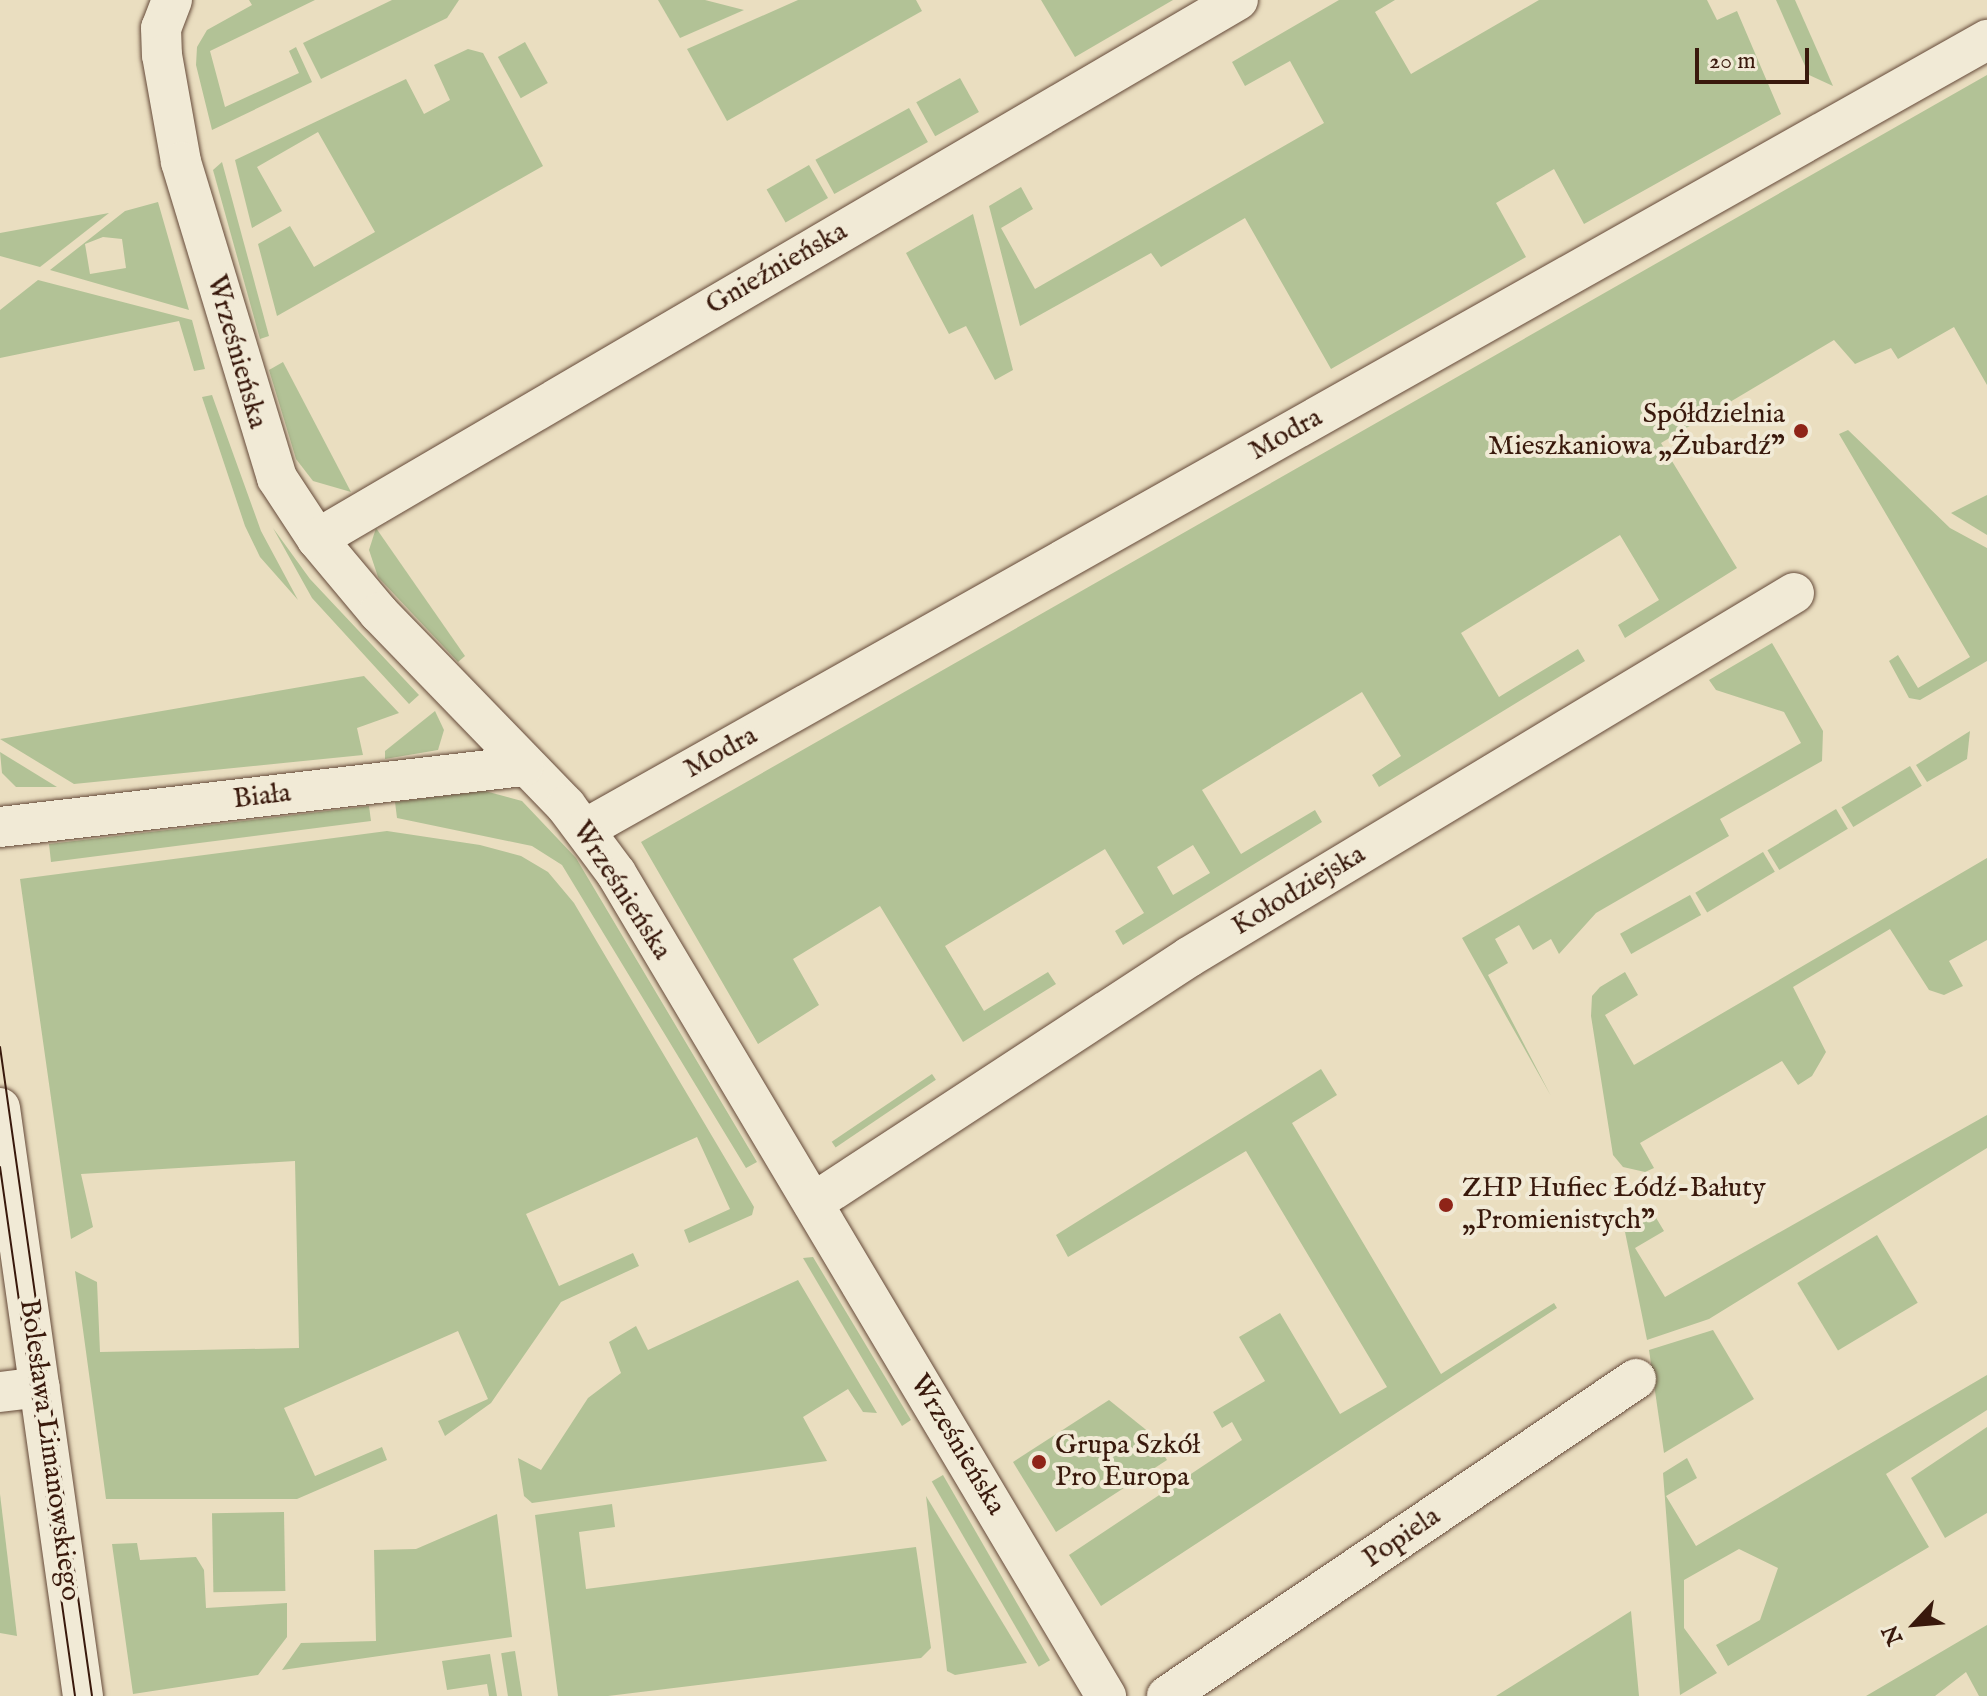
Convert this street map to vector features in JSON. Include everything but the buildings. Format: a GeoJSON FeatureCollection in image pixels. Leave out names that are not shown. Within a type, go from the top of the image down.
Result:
{"type":"FeatureCollection","features":[{"type":"Feature","properties":{"kind":"street","name":"Wrześnieńska"},"geometry":{"type":"LineString","coordinates":[[172,0],[161,28],[162,55],[181,162],[267,458],[317,539],[379,613],[585,829],[813,1203],[1106,1696]]}},
{"type":"Feature","properties":{"kind":"street","name":"Gnieźnieńska"},"geometry":{"type":"LineString","coordinates":[[317,539],[1238,0]]}},
{"type":"Feature","properties":{"kind":"street","name":"Modra"},"geometry":{"type":"LineString","coordinates":[[585,829],[1987,40]]}},
{"type":"Feature","properties":{"kind":"street","name":"Kołodziejska"},"geometry":{"type":"LineString","coordinates":[[813,1203],[1189,957],[1794,593]]}},
{"type":"Feature","properties":{"kind":"street","name":"Biała"},"geometry":{"type":"LineString","coordinates":[[0,827],[523,766]]}},
{"type":"Feature","properties":{"kind":"street","name":"Bolesława Limanowskiego"},"geometry":{"type":"LineString","coordinates":[[0,1108],[83,1696]]}},
{"type":"Feature","properties":{"kind":"street","name":"Popiela"},"geometry":{"type":"LineString","coordinates":[[1167,1696],[1636,1379]]}},
{"type":"Feature","properties":{"kind":"street"},"geometry":{"type":"LineString","coordinates":[[0,1392],[40,1387]]}},
{"type":"Feature","properties":{"kind":"green space"},"geometry":{"type":"Polygon","coordinates":[[[249,0],[315,0],[210,51],[225,107],[299,73],[289,51],[296,47],[312,82],[212,130],[196,65],[197,47],[207,30],[252,5],[249,0]]]}},
{"type":"Feature","properties":{"kind":"green space"},"geometry":{"type":"Polygon","coordinates":[[[392,0],[459,0],[447,18],[321,79],[303,43],[392,0]]]}},
{"type":"Feature","properties":{"kind":"green space"},"geometry":{"type":"Polygon","coordinates":[[[658,0],[705,0],[744,10],[680,38],[658,0]]]}},
{"type":"Feature","properties":{"kind":"green space"},"geometry":{"type":"Polygon","coordinates":[[[798,0],[916,0],[922,11],[727,121],[687,49],[798,0]]]}},
{"type":"Feature","properties":{"kind":"green space"},"geometry":{"type":"Polygon","coordinates":[[[1041,0],[1173,0],[1075,57],[1041,0]]]}},
{"type":"Feature","properties":{"kind":"green space"},"geometry":{"type":"Polygon","coordinates":[[[1339,0],[1395,0],[1375,12],[1411,74],[1539,0],[1707,0],[1717,20],[1737,11],[1781,114],[1584,224],[1554,169],[1496,203],[1526,257],[1331,369],[1245,218],[1161,267],[1151,253],[1020,326],[989,206],[1021,187],[1033,209],[1001,228],[1035,289],[1324,123],[1290,61],[1245,86],[1232,62],[1339,0]]]}},
{"type":"Feature","properties":{"kind":"green space"},"geometry":{"type":"Polygon","coordinates":[[[1776,0],[1795,0],[1833,86],[1809,75],[1776,0]]]}},
{"type":"Feature","properties":{"kind":"green space"},"geometry":{"type":"Polygon","coordinates":[[[525,42],[548,83],[521,98],[498,57],[525,42]]]}},
{"type":"Feature","properties":{"kind":"green space"},"geometry":{"type":"Polygon","coordinates":[[[468,49],[483,53],[543,166],[277,316],[258,244],[290,226],[314,267],[375,232],[318,132],[257,167],[282,211],[252,228],[235,160],[406,79],[424,114],[450,100],[434,65],[468,49]]]}},
{"type":"Feature","properties":{"kind":"green space"},"geometry":{"type":"Polygon","coordinates":[[[1987,75],[1987,385],[1954,327],[1898,359],[1891,348],[1855,364],[1834,340],[1661,443],[1737,568],[1625,638],[1618,625],[1659,600],[1620,535],[1461,633],[1499,697],[1578,649],[1585,661],[1379,787],[1372,775],[1401,756],[1362,692],[1202,790],[1241,854],[1315,810],[1322,822],[1123,945],[1115,931],[1144,913],[1105,849],[945,946],[984,1011],[1048,972],[1056,984],[963,1042],[880,906],[793,959],[819,1005],[758,1044],[641,842],[1987,75]],[[1193,845],[1157,867],[1173,895],[1210,873],[1193,845]]]}},
{"type":"Feature","properties":{"kind":"green space"},"geometry":{"type":"Polygon","coordinates":[[[960,78],[979,112],[935,136],[916,102],[960,78]]]}},
{"type":"Feature","properties":{"kind":"green space"},"geometry":{"type":"Polygon","coordinates":[[[909,108],[928,142],[834,194],[815,160],[909,108]]]}},
{"type":"Feature","properties":{"kind":"green space"},"geometry":{"type":"Polygon","coordinates":[[[222,162],[269,336],[260,339],[213,170],[222,162]]]}},
{"type":"Feature","properties":{"kind":"green space"},"geometry":{"type":"Polygon","coordinates":[[[809,165],[828,198],[786,222],[767,190],[809,165]]]}},
{"type":"Feature","properties":{"kind":"green space"},"geometry":{"type":"Polygon","coordinates":[[[158,202],[189,310],[50,270],[125,211],[158,202]],[[103,237],[85,244],[90,274],[126,268],[122,239],[103,237]]]}},
{"type":"Feature","properties":{"kind":"green space"},"geometry":{"type":"Polygon","coordinates":[[[109,213],[40,267],[0,256],[0,233],[109,213]]]}},
{"type":"Feature","properties":{"kind":"green space"},"geometry":{"type":"Polygon","coordinates":[[[973,214],[1013,370],[995,380],[966,326],[949,334],[906,253],[973,214]]]}},
{"type":"Feature","properties":{"kind":"green space"},"geometry":{"type":"Polygon","coordinates":[[[38,280],[192,320],[205,369],[194,371],[179,321],[0,358],[0,310],[38,280]]]}},
{"type":"Feature","properties":{"kind":"green space"},"geometry":{"type":"Polygon","coordinates":[[[283,362],[351,492],[313,481],[296,459],[269,370],[283,362]]]}},
{"type":"Feature","properties":{"kind":"green space"},"geometry":{"type":"Polygon","coordinates":[[[212,395],[261,531],[298,600],[260,557],[245,526],[202,397],[212,395]]]}},
{"type":"Feature","properties":{"kind":"green space"},"geometry":{"type":"Polygon","coordinates":[[[1848,430],[1950,528],[1987,548],[1987,661],[1920,700],[1909,698],[1889,661],[1898,655],[1918,688],[1970,657],[1839,434],[1848,430]]]}},
{"type":"Feature","properties":{"kind":"green space"},"geometry":{"type":"Polygon","coordinates":[[[1987,495],[1987,535],[1951,513],[1987,495]]]}},
{"type":"Feature","properties":{"kind":"green space"},"geometry":{"type":"Polygon","coordinates":[[[273,528],[310,579],[419,695],[409,704],[312,598],[273,528]]]}},
{"type":"Feature","properties":{"kind":"green space"},"geometry":{"type":"Polygon","coordinates":[[[376,528],[465,656],[458,662],[378,577],[369,550],[376,528]]]}},
{"type":"Feature","properties":{"kind":"green space"},"geometry":{"type":"Polygon","coordinates":[[[1772,643],[1823,731],[1822,761],[1720,819],[1729,836],[1596,913],[1559,954],[1551,939],[1533,950],[1519,925],[1495,939],[1508,963],[1488,975],[1551,1096],[1462,938],[1801,743],[1784,712],[1716,690],[1709,680],[1772,643]]]}},
{"type":"Feature","properties":{"kind":"green space"},"geometry":{"type":"Polygon","coordinates":[[[364,676],[399,713],[357,728],[363,755],[74,784],[0,739],[364,676]]]}},
{"type":"Feature","properties":{"kind":"green space"},"geometry":{"type":"Polygon","coordinates":[[[435,711],[444,730],[438,750],[385,759],[385,751],[435,711]]]}},
{"type":"Feature","properties":{"kind":"green space"},"geometry":{"type":"Polygon","coordinates":[[[1970,731],[1967,759],[1927,782],[1916,765],[1970,731]]]}},
{"type":"Feature","properties":{"kind":"green space"},"geometry":{"type":"Polygon","coordinates":[[[0,752],[57,787],[16,787],[2,773],[0,752]]]}},
{"type":"Feature","properties":{"kind":"green space"},"geometry":{"type":"Polygon","coordinates":[[[1910,766],[1922,786],[1853,827],[1841,807],[1910,766]]]}},
{"type":"Feature","properties":{"kind":"green space"},"geometry":{"type":"Polygon","coordinates":[[[485,791],[522,801],[576,858],[757,1162],[746,1168],[562,865],[532,846],[397,818],[395,802],[485,791]]]}},
{"type":"Feature","properties":{"kind":"green space"},"geometry":{"type":"Polygon","coordinates":[[[369,806],[371,821],[51,862],[49,844],[369,806]]]}},
{"type":"Feature","properties":{"kind":"green space"},"geometry":{"type":"Polygon","coordinates":[[[1836,809],[1848,829],[1779,870],[1767,850],[1836,809]]]}},
{"type":"Feature","properties":{"kind":"green space"},"geometry":{"type":"Polygon","coordinates":[[[387,831],[480,845],[521,856],[548,872],[574,903],[754,1207],[752,1215],[689,1243],[684,1230],[730,1209],[697,1137],[526,1214],[559,1286],[633,1253],[639,1266],[561,1302],[491,1403],[445,1436],[438,1421],[488,1399],[458,1331],[284,1408],[315,1476],[382,1447],[387,1460],[297,1499],[106,1499],[75,1271],[97,1282],[100,1352],[299,1348],[295,1161],[81,1174],[93,1227],[71,1239],[20,879],[387,831]]]}},
{"type":"Feature","properties":{"kind":"green space"},"geometry":{"type":"Polygon","coordinates":[[[1763,852],[1775,872],[1707,912],[1695,893],[1763,852]]]}},
{"type":"Feature","properties":{"kind":"green space"},"geometry":{"type":"Polygon","coordinates":[[[1987,858],[1987,940],[1949,961],[1963,986],[1944,995],[1929,990],[1890,929],[1793,987],[1826,1052],[1812,1076],[1798,1085],[1782,1061],[1640,1143],[1654,1168],[1645,1172],[1623,1167],[1613,1155],[1591,1016],[1592,996],[1600,987],[1625,972],[1638,995],[1605,1015],[1634,1065],[1987,858]]]}},
{"type":"Feature","properties":{"kind":"green space"},"geometry":{"type":"Polygon","coordinates":[[[1690,895],[1701,915],[1631,954],[1620,934],[1690,895]]]}},
{"type":"Feature","properties":{"kind":"green space"},"geometry":{"type":"Polygon","coordinates":[[[1321,1069],[1337,1095],[1292,1123],[1441,1374],[1554,1303],[1557,1308],[1101,1606],[1069,1555],[1242,1440],[1232,1422],[1222,1428],[1213,1412],[1265,1381],[1239,1337],[1280,1313],[1340,1414],[1387,1387],[1246,1151],[1068,1257],[1056,1235],[1321,1069]]]}},
{"type":"Feature","properties":{"kind":"green space"},"geometry":{"type":"Polygon","coordinates":[[[932,1074],[936,1080],[836,1147],[832,1142],[932,1074]]]}},
{"type":"Feature","properties":{"kind":"green space"},"geometry":{"type":"Polygon","coordinates":[[[1987,1115],[1987,1148],[1709,1319],[1647,1340],[1624,1227],[1652,1211],[1664,1231],[1635,1248],[1665,1297],[1987,1115]]]}},
{"type":"Feature","properties":{"kind":"green space"},"geometry":{"type":"Polygon","coordinates":[[[1877,1235],[1918,1303],[1838,1351],[1797,1283],[1877,1235]]]}},
{"type":"Feature","properties":{"kind":"green space"},"geometry":{"type":"Polygon","coordinates":[[[813,1257],[911,1420],[902,1426],[803,1258],[813,1257]]]}},
{"type":"Feature","properties":{"kind":"green space"},"geometry":{"type":"Polygon","coordinates":[[[798,1280],[877,1413],[863,1412],[848,1389],[803,1417],[827,1461],[532,1503],[524,1496],[518,1458],[541,1470],[588,1398],[621,1373],[609,1342],[636,1326],[648,1350],[798,1280]]]}},
{"type":"Feature","properties":{"kind":"green space"},"geometry":{"type":"Polygon","coordinates":[[[1713,1330],[1754,1399],[1664,1453],[1649,1350],[1713,1330]]]}},
{"type":"Feature","properties":{"kind":"green space"},"geometry":{"type":"Polygon","coordinates":[[[1987,1375],[1987,1410],[1886,1474],[1929,1547],[1728,1666],[1716,1645],[1760,1620],[1778,1568],[1739,1549],[1684,1580],[1684,1628],[1717,1673],[1680,1695],[1663,1473],[1687,1458],[1697,1478],[1666,1496],[1696,1546],[1987,1375]]]}},
{"type":"Feature","properties":{"kind":"green space"},"geometry":{"type":"Polygon","coordinates":[[[1109,1400],[1150,1433],[1167,1460],[1056,1532],[1013,1462],[1109,1400]]]}},
{"type":"Feature","properties":{"kind":"green space"},"geometry":{"type":"Polygon","coordinates":[[[1987,1427],[1987,1513],[1945,1538],[1911,1478],[1987,1427]]]}},
{"type":"Feature","properties":{"kind":"green space"},"geometry":{"type":"Polygon","coordinates":[[[943,1475],[1050,1660],[1039,1667],[932,1482],[943,1475]]]}},
{"type":"Feature","properties":{"kind":"green space"},"geometry":{"type":"Polygon","coordinates":[[[0,1494],[17,1636],[0,1633],[0,1494]]]}},
{"type":"Feature","properties":{"kind":"green space"},"geometry":{"type":"Polygon","coordinates":[[[926,1496],[1027,1663],[955,1675],[947,1671],[926,1496]]]}},
{"type":"Feature","properties":{"kind":"green space"},"geometry":{"type":"Polygon","coordinates":[[[612,1504],[615,1527],[579,1532],[586,1589],[916,1547],[931,1648],[921,1658],[608,1696],[558,1696],[535,1515],[612,1504]]]}},
{"type":"Feature","properties":{"kind":"green space"},"geometry":{"type":"Polygon","coordinates":[[[284,1512],[285,1591],[213,1592],[212,1513],[284,1512]]]}},
{"type":"Feature","properties":{"kind":"green space"},"geometry":{"type":"Polygon","coordinates":[[[497,1514],[512,1637],[282,1670],[301,1643],[376,1641],[374,1550],[416,1549],[497,1514]]]}},
{"type":"Feature","properties":{"kind":"green space"},"geometry":{"type":"Polygon","coordinates":[[[137,1543],[140,1560],[196,1557],[204,1570],[206,1608],[287,1603],[287,1637],[258,1675],[133,1694],[112,1544],[137,1543]]]}},
{"type":"Feature","properties":{"kind":"green space"},"geometry":{"type":"Polygon","coordinates":[[[1631,1611],[1639,1696],[1496,1696],[1590,1637],[1631,1611]]]}},
{"type":"Feature","properties":{"kind":"green space"},"geometry":{"type":"Polygon","coordinates":[[[1987,1625],[1987,1696],[1979,1696],[1966,1672],[1935,1696],[1866,1696],[1987,1625]]]}},
{"type":"Feature","properties":{"kind":"green space"},"geometry":{"type":"Polygon","coordinates":[[[515,1651],[522,1696],[508,1696],[501,1653],[515,1651]]]}},
{"type":"Feature","properties":{"kind":"green space"},"geometry":{"type":"Polygon","coordinates":[[[490,1654],[497,1696],[489,1696],[487,1684],[447,1690],[442,1661],[490,1654]]]}},
{"type":"Feature","properties":{"kind":"tram line"},"geometry":{"type":"LineString","coordinates":[[0,1047],[92,1696]]}},
{"type":"Feature","properties":{"kind":"tram line"},"geometry":{"type":"LineString","coordinates":[[0,1167],[75,1696]]}},
{"type":"Feature","properties":{"kind":"place","name":"Spółdzielnia Mieszkaniowa „Żubardź”"},"geometry":{"type":"Point","coordinates":[1801,431]}},
{"type":"Feature","properties":{"kind":"place","name":"ZHP Hufiec Łódź-Bałuty „Promienistych”"},"geometry":{"type":"Point","coordinates":[1446,1205]}},
{"type":"Feature","properties":{"kind":"place","name":"Grupa Szkół Pro Europa"},"geometry":{"type":"Point","coordinates":[1039,1462]}}]}
